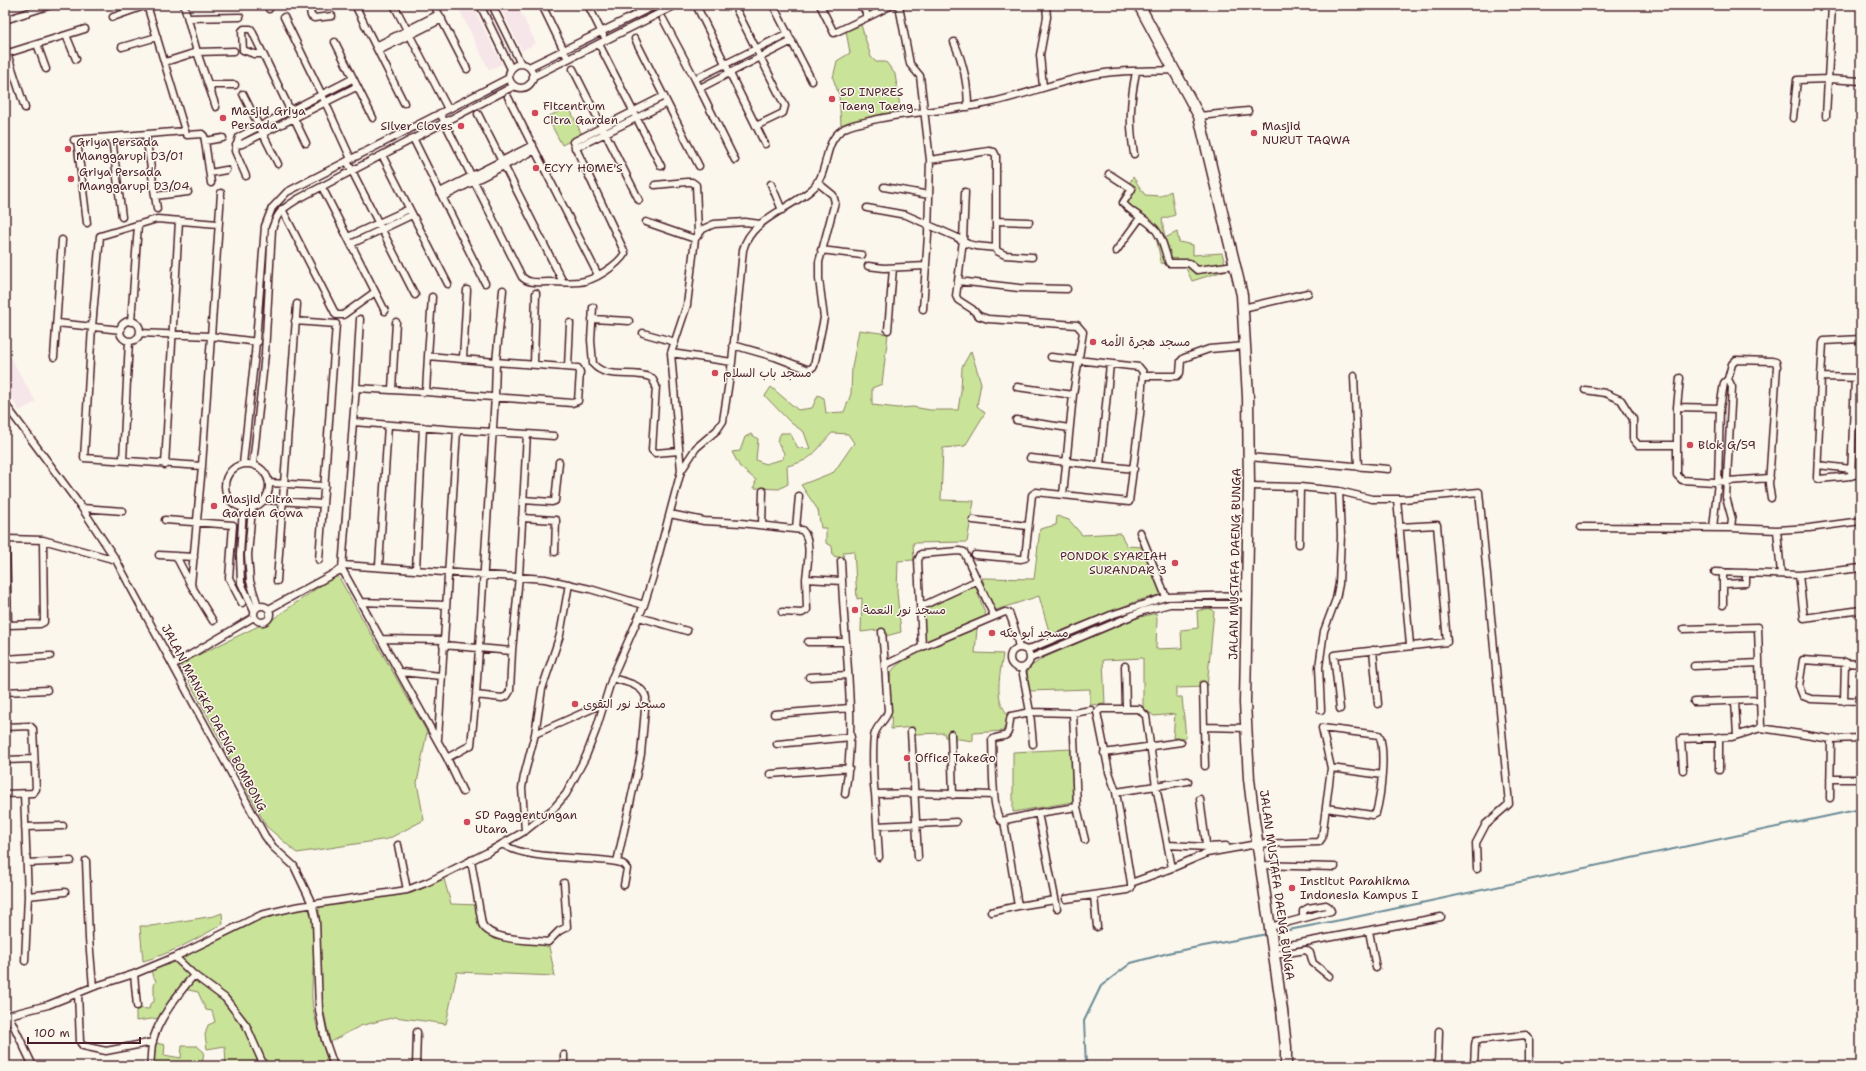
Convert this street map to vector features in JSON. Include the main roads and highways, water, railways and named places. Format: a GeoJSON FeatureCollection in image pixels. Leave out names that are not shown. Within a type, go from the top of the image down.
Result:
{"type":"FeatureCollection","features":[{"type":"Feature","properties":{"kind":"main road","name":"JALAN MUSTAFA DAENG BUNGA"},"geometry":{"type":"LineString","coordinates":[[1139,5],[1199,116],[1242,295],[1248,397],[1249,457],[1245,704],[1246,728],[1257,844],[1286,1040],[1286,1066]]}},
{"type":"Feature","properties":{"kind":"waterway"},"geometry":{"type":"LineString","coordinates":[[1273,933],[1351,918],[1861,809]]}},
{"type":"Feature","properties":{"kind":"waterway"},"geometry":{"type":"LineString","coordinates":[[1086,1066],[1084,1021],[1101,986],[1131,963],[1172,952],[1267,934]]}},
{"type":"Feature","properties":{"kind":"place","name":"SD INPRES Taeng Taeng"},"geometry":{"type":"Point","coordinates":[832,99]}},
{"type":"Feature","properties":{"kind":"place","name":"Fitcentrum Citra Garden"},"geometry":{"type":"Point","coordinates":[535,113]}},
{"type":"Feature","properties":{"kind":"place","name":"Masjid Griya Persada"},"geometry":{"type":"Point","coordinates":[223,118]}},
{"type":"Feature","properties":{"kind":"place","name":"Silver Cloves"},"geometry":{"type":"Point","coordinates":[461,126]}},
{"type":"Feature","properties":{"kind":"place","name":"Masjid NURUT TAQWA"},"geometry":{"type":"Point","coordinates":[1254,133]}},
{"type":"Feature","properties":{"kind":"place","name":"Griya Persada Manggarupi D3/01"},"geometry":{"type":"Point","coordinates":[68,149]}},
{"type":"Feature","properties":{"kind":"place","name":"ECYY HOME'S"},"geometry":{"type":"Point","coordinates":[536,168]}},
{"type":"Feature","properties":{"kind":"place","name":"Griya Persada Manggarupi D3/04"},"geometry":{"type":"Point","coordinates":[71,179]}},
{"type":"Feature","properties":{"kind":"place","name":"مسجد هجرة الأمه"},"geometry":{"type":"Point","coordinates":[1093,342]}},
{"type":"Feature","properties":{"kind":"place","name":"مسجد باب السلام"},"geometry":{"type":"Point","coordinates":[715,373]}},
{"type":"Feature","properties":{"kind":"place","name":"Blok G/59"},"geometry":{"type":"Point","coordinates":[1690,445]}},
{"type":"Feature","properties":{"kind":"place","name":"Masjid Citra Garden Gowa"},"geometry":{"type":"Point","coordinates":[214,506]}},
{"type":"Feature","properties":{"kind":"place","name":"PONDOK SYARIAH SURANDAR 3"},"geometry":{"type":"Point","coordinates":[1175,563]}},
{"type":"Feature","properties":{"kind":"place","name":"مسجد نور النعمة"},"geometry":{"type":"Point","coordinates":[855,610]}},
{"type":"Feature","properties":{"kind":"place","name":"مسجد أبو مكه"},"geometry":{"type":"Point","coordinates":[992,633]}},
{"type":"Feature","properties":{"kind":"place","name":"مسجد نور التقوى"},"geometry":{"type":"Point","coordinates":[575,704]}},
{"type":"Feature","properties":{"kind":"place","name":"Office TakeGo"},"geometry":{"type":"Point","coordinates":[907,758]}},
{"type":"Feature","properties":{"kind":"place","name":"SD Paggentungan Utara"},"geometry":{"type":"Point","coordinates":[467,822]}},
{"type":"Feature","properties":{"kind":"place","name":"Institut Parahikma Indonesia Kampus I"},"geometry":{"type":"Point","coordinates":[1292,888]}}]}
